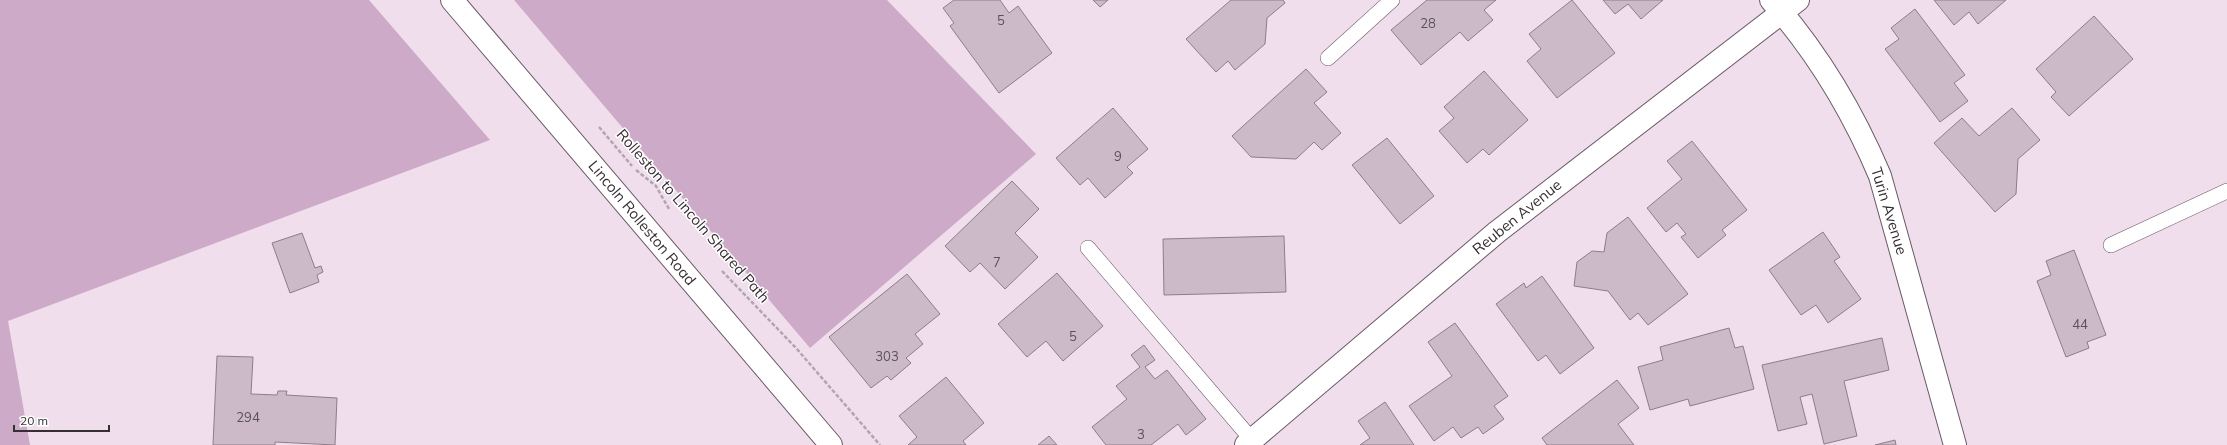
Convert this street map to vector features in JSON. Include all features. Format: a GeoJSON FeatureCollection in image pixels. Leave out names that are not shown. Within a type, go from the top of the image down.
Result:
{"type":"FeatureCollection","features":[{"type":"Feature","properties":{"kind":"street","name":"Lincoln Rolleston Road"},"geometry":{"type":"LineString","coordinates":[[452,0],[831,445]]}},
{"type":"Feature","properties":{"kind":"street","name":"Reuben Avenue"},"geometry":{"type":"LineString","coordinates":[[1254,442],[1497,232],[1784,4]]}},
{"type":"Feature","properties":{"kind":"street","name":"Turin Avenue"},"geometry":{"type":"LineString","coordinates":[[1784,4],[1833,82],[1862,135],[1880,176],[1955,445]]}},
{"type":"Feature","properties":{"kind":"lane"},"geometry":{"type":"LineString","coordinates":[[1328,58],[1392,0]]}},
{"type":"Feature","properties":{"kind":"lane"},"geometry":{"type":"LineString","coordinates":[[2111,245],[2227,191]]}},
{"type":"Feature","properties":{"kind":"lane"},"geometry":{"type":"LineString","coordinates":[[1088,248],[1254,442]]}},
{"type":"Feature","properties":{"kind":"path","name":"Rolleston to Lincoln Shared Path"},"geometry":{"type":"LineString","coordinates":[[598,126],[636,170],[656,186],[672,212]]}},
{"type":"Feature","properties":{"kind":"path","name":"Rolleston to Lincoln Shared Path"},"geometry":{"type":"LineString","coordinates":[[721,270],[796,348],[880,445]]}},
{"type":"Feature","properties":{"kind":"shaded area"},"geometry":{"type":"Polygon","coordinates":[[[0,0],[369,0],[490,140],[8,321],[30,445],[0,445],[0,0]]]}},
{"type":"Feature","properties":{"kind":"shaded area"},"geometry":{"type":"Polygon","coordinates":[[[514,0],[887,0],[1036,154],[810,348],[514,0]]]}},
{"type":"Feature","properties":{"kind":"building"},"geometry":{"type":"Polygon","coordinates":[[[954,0],[1000,0],[1009,13],[1018,6],[1052,53],[999,93],[950,26],[954,23],[943,8],[954,0]]]}},
{"type":"Feature","properties":{"kind":"building"},"geometry":{"type":"Polygon","coordinates":[[[1093,0],[1108,0],[1100,7],[1093,0]]]}},
{"type":"Feature","properties":{"kind":"building"},"geometry":{"type":"Polygon","coordinates":[[[1231,0],[1283,0],[1285,3],[1267,18],[1265,44],[1235,70],[1228,61],[1216,72],[1186,39],[1231,0]]]}},
{"type":"Feature","properties":{"kind":"building"},"geometry":{"type":"Polygon","coordinates":[[[1427,0],[1496,0],[1484,10],[1493,20],[1468,41],[1460,32],[1421,65],[1391,30],[1427,0]]]}},
{"type":"Feature","properties":{"kind":"building"},"geometry":{"type":"Polygon","coordinates":[[[1572,0],[1615,53],[1557,98],[1527,61],[1541,49],[1529,34],[1572,0]]]}},
{"type":"Feature","properties":{"kind":"building"},"geometry":{"type":"Polygon","coordinates":[[[1603,0],[1663,0],[1641,19],[1628,4],[1615,14],[1603,0]]]}},
{"type":"Feature","properties":{"kind":"building"},"geometry":{"type":"Polygon","coordinates":[[[1934,0],[2006,0],[1978,24],[1969,12],[1954,25],[1934,0]]]}},
{"type":"Feature","properties":{"kind":"building"},"geometry":{"type":"Polygon","coordinates":[[[1915,9],[1965,75],[1954,83],[1968,101],[1940,122],[1885,49],[1899,39],[1891,28],[1915,9]]]}},
{"type":"Feature","properties":{"kind":"building"},"geometry":{"type":"Polygon","coordinates":[[[2094,16],[2133,59],[2069,116],[2051,97],[2056,92],[2036,69],[2094,16]]]}},
{"type":"Feature","properties":{"kind":"building"},"geometry":{"type":"Polygon","coordinates":[[[1306,69],[1327,92],[1314,103],[1341,133],[1322,150],[1314,142],[1296,159],[1251,157],[1232,136],[1306,69]]]}},
{"type":"Feature","properties":{"kind":"building"},"geometry":{"type":"Polygon","coordinates":[[[1484,71],[1528,120],[1489,155],[1483,149],[1467,163],[1439,131],[1454,118],[1444,107],[1484,71]]]}},
{"type":"Feature","properties":{"kind":"building"},"geometry":{"type":"Polygon","coordinates":[[[1113,108],[1148,149],[1127,167],[1133,173],[1105,198],[1088,178],[1080,185],[1056,158],[1113,108]]]}},
{"type":"Feature","properties":{"kind":"building"},"geometry":{"type":"Polygon","coordinates":[[[2012,108],[2040,140],[2018,159],[2016,194],[1995,212],[1934,143],[1962,118],[1979,136],[2012,108]]]}},
{"type":"Feature","properties":{"kind":"building"},"geometry":{"type":"Polygon","coordinates":[[[1387,138],[1434,196],[1400,224],[1352,165],[1387,138]]]}},
{"type":"Feature","properties":{"kind":"building"},"geometry":{"type":"Polygon","coordinates":[[[1692,141],[1747,210],[1722,230],[1726,235],[1698,258],[1681,237],[1686,234],[1677,223],[1666,232],[1647,208],[1682,179],[1667,161],[1692,141]]]}},
{"type":"Feature","properties":{"kind":"building"},"geometry":{"type":"Polygon","coordinates":[[[1012,181],[1039,209],[1015,233],[1038,257],[1005,289],[980,263],[970,272],[945,246],[1012,181]]]}},
{"type":"Feature","properties":{"kind":"building"},"geometry":{"type":"Polygon","coordinates":[[[1628,217],[1688,294],[1648,325],[1638,313],[1630,320],[1608,291],[1574,286],[1577,262],[1592,251],[1604,252],[1607,233],[1628,217]]]}},
{"type":"Feature","properties":{"kind":"building"},"geometry":{"type":"Polygon","coordinates":[[[1823,232],[1840,257],[1834,261],[1861,299],[1828,323],[1816,305],[1801,315],[1769,270],[1823,232]]]}},
{"type":"Feature","properties":{"kind":"building"},"geometry":{"type":"Polygon","coordinates":[[[302,233],[315,268],[321,266],[323,272],[317,275],[319,282],[290,293],[272,243],[302,233]]]}},
{"type":"Feature","properties":{"kind":"building"},"geometry":{"type":"Polygon","coordinates":[[[1284,236],[1286,292],[1164,295],[1163,239],[1284,236]]]}},
{"type":"Feature","properties":{"kind":"building"},"geometry":{"type":"Polygon","coordinates":[[[2074,250],[2106,335],[2087,342],[2089,348],[2066,357],[2037,281],[2051,275],[2046,261],[2074,250]]]}},
{"type":"Feature","properties":{"kind":"building"},"geometry":{"type":"Polygon","coordinates":[[[1057,273],[1103,326],[1063,361],[1046,341],[1027,357],[998,324],[1057,273]]]}},
{"type":"Feature","properties":{"kind":"building"},"geometry":{"type":"Polygon","coordinates":[[[907,274],[940,314],[915,334],[923,344],[906,358],[911,363],[891,380],[887,376],[871,388],[829,337],[907,274]]]}},
{"type":"Feature","properties":{"kind":"building"},"geometry":{"type":"Polygon","coordinates":[[[1542,276],[1594,348],[1560,374],[1546,355],[1538,361],[1496,304],[1524,283],[1526,288],[1542,276]]]}},
{"type":"Feature","properties":{"kind":"building"},"geometry":{"type":"Polygon","coordinates":[[[1455,323],[1508,396],[1494,406],[1504,419],[1483,434],[1478,427],[1461,438],[1453,427],[1434,441],[1409,406],[1452,376],[1428,342],[1455,323]]]}},
{"type":"Feature","properties":{"kind":"building"},"geometry":{"type":"Polygon","coordinates":[[[1729,328],[1735,348],[1743,346],[1754,389],[1690,406],[1688,399],[1650,410],[1638,367],[1663,360],[1660,347],[1729,328]]]}},
{"type":"Feature","properties":{"kind":"building"},"geometry":{"type":"Polygon","coordinates":[[[1882,338],[1889,370],[1844,381],[1857,436],[1824,444],[1812,394],[1800,397],[1807,424],[1778,431],[1762,365],[1882,338]]]}},
{"type":"Feature","properties":{"kind":"building"},"geometry":{"type":"Polygon","coordinates":[[[1144,345],[1155,360],[1145,367],[1155,379],[1167,370],[1206,419],[1186,435],[1178,424],[1151,445],[1106,445],[1092,427],[1127,399],[1116,386],[1140,367],[1131,355],[1144,345]]]}},
{"type":"Feature","properties":{"kind":"building"},"geometry":{"type":"Polygon","coordinates":[[[217,356],[253,357],[251,394],[277,395],[278,391],[287,391],[286,395],[337,398],[335,445],[275,442],[275,445],[213,445],[217,356]]]}},
{"type":"Feature","properties":{"kind":"building"},"geometry":{"type":"Polygon","coordinates":[[[946,377],[984,423],[963,441],[966,445],[908,445],[917,437],[899,416],[946,377]]]}},
{"type":"Feature","properties":{"kind":"building"},"geometry":{"type":"Polygon","coordinates":[[[1617,380],[1639,408],[1618,424],[1634,445],[1547,445],[1542,438],[1617,380]]]}},
{"type":"Feature","properties":{"kind":"building"},"geometry":{"type":"Polygon","coordinates":[[[1385,402],[1414,445],[1360,445],[1370,438],[1358,421],[1385,402]]]}},
{"type":"Feature","properties":{"kind":"building"},"geometry":{"type":"Polygon","coordinates":[[[1049,436],[1057,445],[1038,445],[1049,436]]]}},
{"type":"Feature","properties":{"kind":"building"},"geometry":{"type":"Polygon","coordinates":[[[1895,440],[1896,445],[1875,445],[1895,440]]]}}]}
